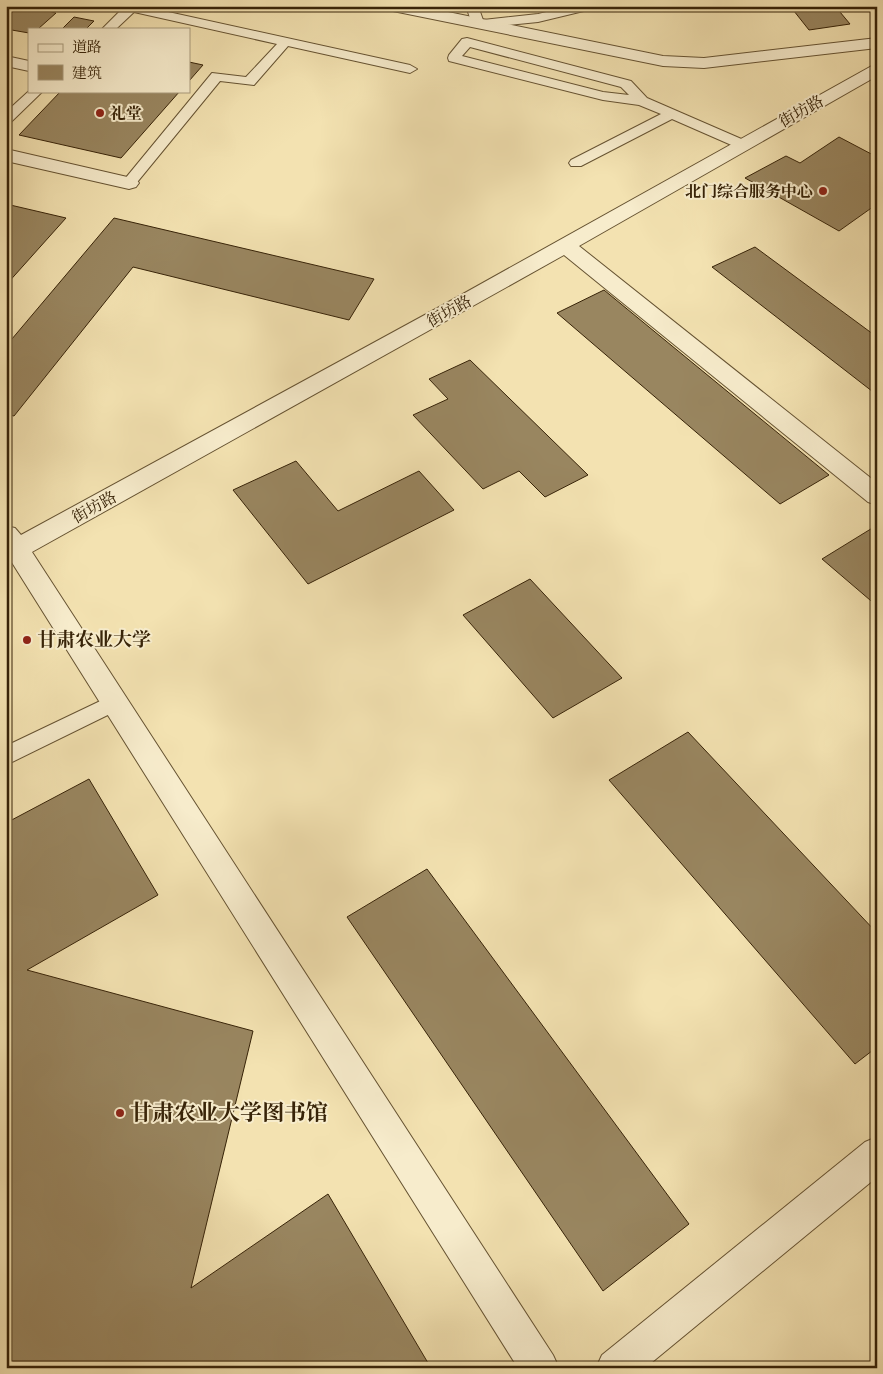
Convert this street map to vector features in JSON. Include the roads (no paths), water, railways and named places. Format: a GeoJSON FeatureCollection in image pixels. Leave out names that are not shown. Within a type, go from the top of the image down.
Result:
{"type":"FeatureCollection","features":[{"type":"Feature","properties":{"kind":"street"},"geometry":{"type":"LineString","coordinates":[[393,6],[663,62],[704,63],[877,43]]}},
{"type":"Feature","properties":{"kind":"street"},"geometry":{"type":"LineString","coordinates":[[6,61],[28,66]]}},
{"type":"Feature","properties":{"kind":"street","name":"街坊路"},"geometry":{"type":"LineString","coordinates":[[12,542],[565,245],[877,68]]}},
{"type":"Feature","properties":{"kind":"street"},"geometry":{"type":"LineString","coordinates":[[6,155],[129,183]]}},
{"type":"Feature","properties":{"kind":"street"},"geometry":{"type":"LineString","coordinates":[[565,245],[871,484]]}},
{"type":"Feature","properties":{"kind":"street"},"geometry":{"type":"LineString","coordinates":[[12,542],[540,1368]]}},
{"type":"Feature","properties":{"kind":"street"},"geometry":{"type":"LineString","coordinates":[[615,1368],[877,1154]]}},
{"type":"Feature","properties":{"kind":"lane"},"geometry":{"type":"LineString","coordinates":[[472,6],[478,24],[538,18],[588,6]]}},
{"type":"Feature","properties":{"kind":"lane"},"geometry":{"type":"LineString","coordinates":[[109,28],[129,7],[410,69]]}},
{"type":"Feature","properties":{"kind":"lane"},"geometry":{"type":"LineString","coordinates":[[129,183],[217,76],[249,82],[285,42]]}},
{"type":"Feature","properties":{"kind":"lane"},"geometry":{"type":"LineString","coordinates":[[642,101],[626,84],[467,42],[454,58],[603,96],[642,101],[742,144]]}},
{"type":"Feature","properties":{"kind":"lane"},"geometry":{"type":"LineString","coordinates":[[6,119],[37,92]]}},
{"type":"Feature","properties":{"kind":"lane"},"geometry":{"type":"LineString","coordinates":[[576,163],[672,114]]}},
{"type":"Feature","properties":{"kind":"lane"},"geometry":{"type":"LineString","coordinates":[[6,756],[115,702]]}},
{"type":"Feature","properties":{"kind":"place","name":"礼堂"},"geometry":{"type":"Point","coordinates":[100,113]}},
{"type":"Feature","properties":{"kind":"place","name":"北门综合服务中心"},"geometry":{"type":"Point","coordinates":[823,191]}},
{"type":"Feature","properties":{"kind":"place","name":"甘肃农业大学"},"geometry":{"type":"Point","coordinates":[27,640]}},
{"type":"Feature","properties":{"kind":"place","name":"甘肃农业大学图书馆"},"geometry":{"type":"Point","coordinates":[120,1113]}}]}
